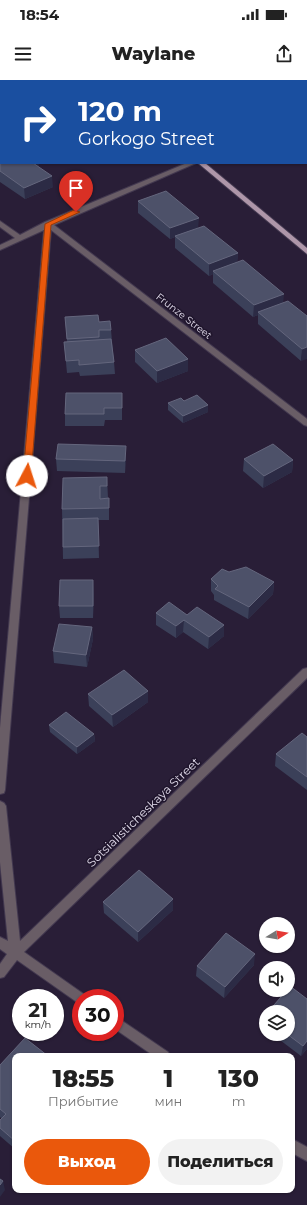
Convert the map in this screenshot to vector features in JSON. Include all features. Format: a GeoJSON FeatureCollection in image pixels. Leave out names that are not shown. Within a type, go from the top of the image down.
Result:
{"type":"FeatureCollection","features":[{"type":"Feature","properties":{"kind":"main road"},"geometry":{"type":"LineString","coordinates":[[202,164],[307,252]]}},
{"type":"Feature","properties":{"kind":"street"},"geometry":{"type":"LineString","coordinates":[[0,248],[48,224],[191,164]]}},
{"type":"Feature","properties":{"kind":"street"},"geometry":{"type":"LineString","coordinates":[[0,223],[19,238]]}},
{"type":"Feature","properties":{"kind":"street"},"geometry":{"type":"LineString","coordinates":[[0,790],[48,224]]}},
{"type":"Feature","properties":{"kind":"street","name":"Frunze Street"},"geometry":{"type":"LineString","coordinates":[[48,224],[307,423]]}},
{"type":"Feature","properties":{"kind":"street","name":"Sotsialisticheskaya Street"},"geometry":{"type":"LineString","coordinates":[[0,973],[15,953],[307,672]]}},
{"type":"Feature","properties":{"kind":"street"},"geometry":{"type":"LineString","coordinates":[[0,806],[15,953]]}},
{"type":"Feature","properties":{"kind":"street"},"geometry":{"type":"LineString","coordinates":[[0,942],[72,993]]}},
{"type":"Feature","properties":{"kind":"street"},"geometry":{"type":"LineString","coordinates":[[124,1028],[160,1053]]}},
{"type":"Feature","properties":{"kind":"street"},"geometry":{"type":"LineString","coordinates":[[295,1147],[307,1155]]}},
{"type":"Feature","properties":{"kind":"building"},"geometry":{"type":"Polygon","coordinates":[[[0,164],[34,164],[52,176],[24,188],[0,171],[0,164]]]}},
{"type":"Feature","properties":{"kind":"building"},"geometry":{"type":"Polygon","coordinates":[[[166,191],[199,218],[170,228],[138,201],[166,191]]]}},
{"type":"Feature","properties":{"kind":"building"},"geometry":{"type":"Polygon","coordinates":[[[204,226],[238,253],[209,264],[175,236],[204,226]]]}},
{"type":"Feature","properties":{"kind":"building"},"geometry":{"type":"Polygon","coordinates":[[[243,260],[284,294],[254,305],[213,271],[243,260]]]}},
{"type":"Feature","properties":{"kind":"building"},"geometry":{"type":"Polygon","coordinates":[[[288,301],[307,316],[307,347],[302,349],[258,312],[288,301]]]}},
{"type":"Feature","properties":{"kind":"building"},"geometry":{"type":"Polygon","coordinates":[[[98,315],[99,322],[110,321],[111,330],[99,330],[99,337],[67,339],[65,317],[98,315]]]}},
{"type":"Feature","properties":{"kind":"building"},"geometry":{"type":"Polygon","coordinates":[[[166,338],[188,359],[157,371],[135,350],[166,338]]]}},
{"type":"Feature","properties":{"kind":"building"},"geometry":{"type":"Polygon","coordinates":[[[111,339],[114,362],[79,365],[79,360],[66,361],[64,342],[111,339]]]}},
{"type":"Feature","properties":{"kind":"building"},"geometry":{"type":"Polygon","coordinates":[[[66,393],[122,393],[122,408],[104,408],[104,414],[65,414],[66,393]]]}},
{"type":"Feature","properties":{"kind":"building"},"geometry":{"type":"Polygon","coordinates":[[[197,395],[208,405],[183,416],[168,403],[181,398],[184,401],[197,395]]]}},
{"type":"Feature","properties":{"kind":"building"},"geometry":{"type":"Polygon","coordinates":[[[58,444],[126,446],[125,461],[56,459],[58,444]]]}},
{"type":"Feature","properties":{"kind":"building"},"geometry":{"type":"Polygon","coordinates":[[[273,444],[293,460],[264,476],[244,459],[273,444]]]}},
{"type":"Feature","properties":{"kind":"building"},"geometry":{"type":"Polygon","coordinates":[[[107,477],[107,486],[100,486],[100,499],[109,498],[109,508],[62,509],[63,478],[107,477]]]}},
{"type":"Feature","properties":{"kind":"building"},"geometry":{"type":"Polygon","coordinates":[[[98,518],[99,546],[63,547],[63,519],[98,518]]]}},
{"type":"Feature","properties":{"kind":"building"},"geometry":{"type":"Polygon","coordinates":[[[246,567],[274,582],[249,607],[215,589],[218,586],[211,579],[222,569],[229,572],[246,567]]]}},
{"type":"Feature","properties":{"kind":"building"},"geometry":{"type":"Polygon","coordinates":[[[60,580],[93,580],[93,606],[59,606],[60,580]]]}},
{"type":"Feature","properties":{"kind":"building"},"geometry":{"type":"Polygon","coordinates":[[[169,602],[187,615],[197,607],[224,625],[209,637],[184,620],[176,626],[156,613],[169,602]]]}},
{"type":"Feature","properties":{"kind":"building"},"geometry":{"type":"Polygon","coordinates":[[[59,624],[92,627],[86,655],[53,651],[59,624]]]}},
{"type":"Feature","properties":{"kind":"building"},"geometry":{"type":"Polygon","coordinates":[[[124,670],[148,691],[112,715],[88,694],[124,670]]]}},
{"type":"Feature","properties":{"kind":"building"},"geometry":{"type":"Polygon","coordinates":[[[66,712],[94,734],[77,747],[49,725],[66,712]]]}},
{"type":"Feature","properties":{"kind":"building"},"geometry":{"type":"Polygon","coordinates":[[[302,733],[307,737],[307,777],[276,754],[302,733]]]}},
{"type":"Feature","properties":{"kind":"building"},"geometry":{"type":"Polygon","coordinates":[[[139,870],[173,899],[138,932],[103,902],[139,870]]]}},
{"type":"Feature","properties":{"kind":"building"},"geometry":{"type":"Polygon","coordinates":[[[226,933],[255,954],[225,987],[197,966],[226,933]]]}},
{"type":"Feature","properties":{"kind":"building"},"geometry":{"type":"Polygon","coordinates":[[[295,990],[307,999],[307,1041],[303,1046],[295,1040],[295,1005],[274,1005],[281,997],[295,997],[295,990]]]}},
{"type":"Feature","properties":{"kind":"building"},"geometry":{"type":"Polygon","coordinates":[[[22,1041],[29,1041],[44,1053],[12,1053],[12,1138],[0,1128],[0,1120],[6,1114],[0,1109],[0,1065],[22,1041]]]}},
{"type":"Feature","properties":{"kind":"route"},"geometry":{"type":"LineString","coordinates":[[27,476],[48,224],[76,212]]}}]}
